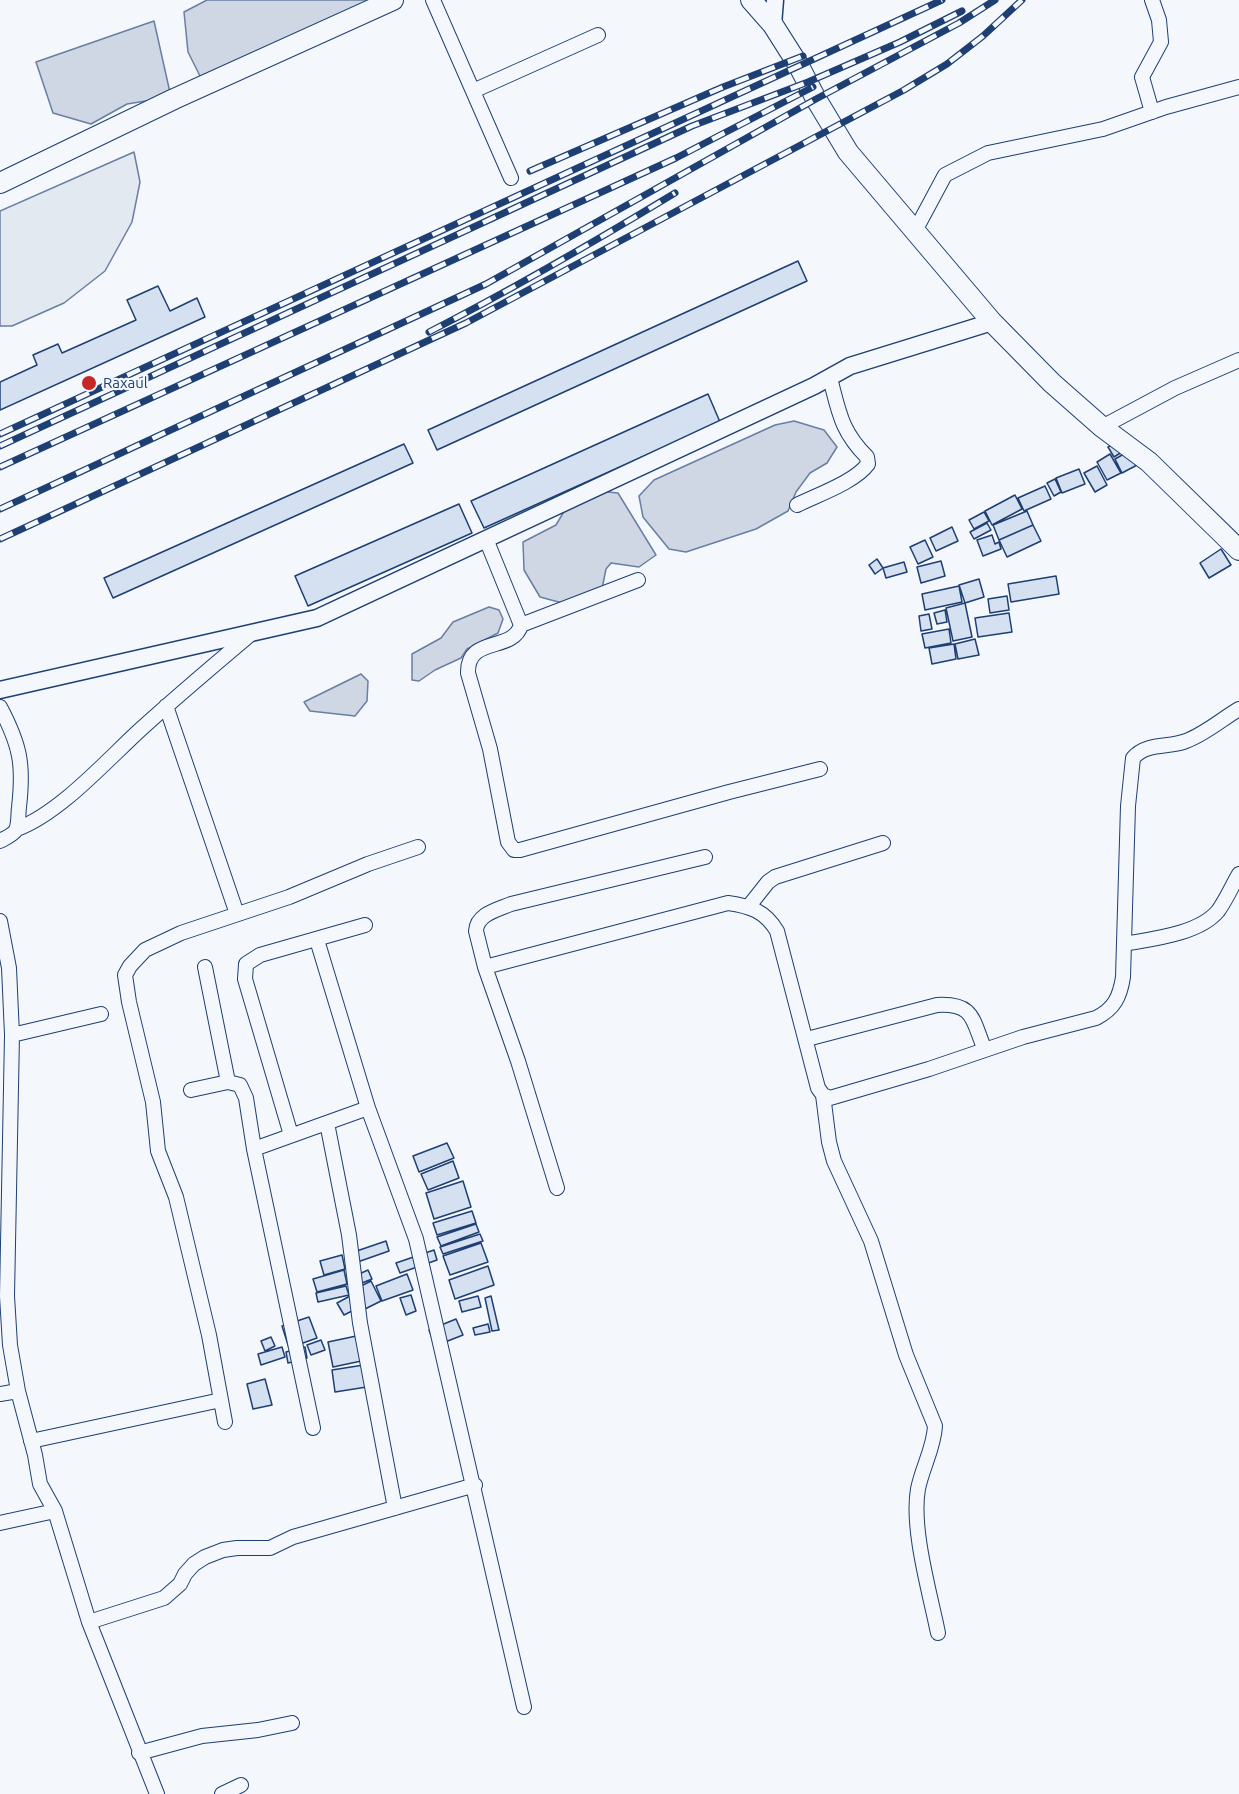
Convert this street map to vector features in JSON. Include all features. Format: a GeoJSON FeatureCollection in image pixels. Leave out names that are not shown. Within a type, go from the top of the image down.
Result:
{"type":"FeatureCollection","features":[{"type":"Feature","properties":{"kind":"main road"},"geometry":{"type":"LineString","coordinates":[[0,183],[174,99],[393,0]]}},
{"type":"Feature","properties":{"kind":"main road"},"geometry":{"type":"LineString","coordinates":[[751,0],[773,25],[848,152],[992,321],[1052,382],[1102,427],[1149,462],[1239,550]]}},
{"type":"Feature","properties":{"kind":"street"},"geometry":{"type":"LineString","coordinates":[[433,0],[511,178]]}},
{"type":"Feature","properties":{"kind":"street"},"geometry":{"type":"LineString","coordinates":[[773,25],[775,0]]}},
{"type":"Feature","properties":{"kind":"street"},"geometry":{"type":"LineString","coordinates":[[1152,0],[1159,20],[1161,42],[1142,77],[1152,112]]}},
{"type":"Feature","properties":{"kind":"street"},"geometry":{"type":"LineString","coordinates":[[473,91],[598,35]]}},
{"type":"Feature","properties":{"kind":"street"},"geometry":{"type":"LineString","coordinates":[[915,231],[945,175],[988,153],[1103,129],[1239,87]]}},
{"type":"Feature","properties":{"kind":"street"},"geometry":{"type":"LineString","coordinates":[[0,690],[316,618],[830,378],[850,366],[992,321]]}},
{"type":"Feature","properties":{"kind":"street"},"geometry":{"type":"LineString","coordinates":[[1102,427],[1175,388],[1239,360]]}},
{"type":"Feature","properties":{"kind":"street"},"geometry":{"type":"LineString","coordinates":[[797,505],[864,470],[868,464],[867,458],[853,443],[841,421],[830,378]]}},
{"type":"Feature","properties":{"kind":"street"},"geometry":{"type":"LineString","coordinates":[[486,539],[521,625],[519,632],[512,638],[482,648],[471,656],[468,673],[490,748],[508,842],[514,850],[820,769]]}},
{"type":"Feature","properties":{"kind":"street"},"geometry":{"type":"LineString","coordinates":[[521,625],[638,580]]}},
{"type":"Feature","properties":{"kind":"street"},"geometry":{"type":"LineString","coordinates":[[0,841],[64,801],[166,706],[256,630]]}},
{"type":"Feature","properties":{"kind":"street"},"geometry":{"type":"LineString","coordinates":[[166,706],[237,914]]}},
{"type":"Feature","properties":{"kind":"street"},"geometry":{"type":"LineString","coordinates":[[0,707],[12,730],[21,760],[16,829]]}},
{"type":"Feature","properties":{"kind":"street"},"geometry":{"type":"LineString","coordinates":[[823,1095],[830,1098],[1023,1037],[1083,1022],[1107,1012],[1115,1004],[1123,977],[1128,806],[1133,758],[1143,750],[1184,742],[1239,709]]}},
{"type":"Feature","properties":{"kind":"street"},"geometry":{"type":"LineString","coordinates":[[749,906],[768,882],[775,877],[884,843]]}},
{"type":"Feature","properties":{"kind":"street"},"geometry":{"type":"LineString","coordinates":[[225,1422],[209,1335],[176,1197],[158,1151],[153,1102],[129,1002],[125,975],[145,950],[181,933],[299,893],[368,864],[418,847]]}},
{"type":"Feature","properties":{"kind":"street"},"geometry":{"type":"LineString","coordinates":[[557,1188],[518,1061],[485,967],[476,926],[479,920],[491,912],[512,904],[705,857]]}},
{"type":"Feature","properties":{"kind":"street"},"geometry":{"type":"LineString","coordinates":[[1124,944],[1190,930],[1207,921],[1217,912],[1239,874]]}},
{"type":"Feature","properties":{"kind":"street"},"geometry":{"type":"LineString","coordinates":[[485,967],[728,903],[749,906],[764,914],[777,931],[818,1088],[823,1095],[829,1142],[834,1161],[871,1241],[906,1355],[935,1426],[934,1439],[918,1489],[916,1507],[917,1530],[938,1633]]}},
{"type":"Feature","properties":{"kind":"street"},"geometry":{"type":"LineString","coordinates":[[0,921],[9,968],[12,1035],[5,1146],[7,1296],[10,1345],[18,1391],[40,1484],[55,1511],[89,1622],[157,1794]]}},
{"type":"Feature","properties":{"kind":"street"},"geometry":{"type":"LineString","coordinates":[[291,1135],[245,979],[246,964],[260,955],[365,926]]}},
{"type":"Feature","properties":{"kind":"street"},"geometry":{"type":"LineString","coordinates":[[317,940],[368,1108],[416,1239],[475,1485],[524,1707]]}},
{"type":"Feature","properties":{"kind":"street"},"geometry":{"type":"LineString","coordinates":[[205,968],[228,1082]]}},
{"type":"Feature","properties":{"kind":"street"},"geometry":{"type":"LineString","coordinates":[[807,1039],[938,1005],[953,1004],[963,1007],[970,1014],[985,1050]]}},
{"type":"Feature","properties":{"kind":"street"},"geometry":{"type":"LineString","coordinates":[[12,1035],[101,1014]]}},
{"type":"Feature","properties":{"kind":"street"},"geometry":{"type":"LineString","coordinates":[[192,1090],[228,1082],[240,1085],[246,1098],[254,1149],[313,1428]]}},
{"type":"Feature","properties":{"kind":"street"},"geometry":{"type":"LineString","coordinates":[[254,1149],[368,1108]]}},
{"type":"Feature","properties":{"kind":"street"},"geometry":{"type":"LineString","coordinates":[[327,1123],[349,1235],[360,1323],[395,1508]]}},
{"type":"Feature","properties":{"kind":"street"},"geometry":{"type":"LineString","coordinates":[[0,1395],[18,1391]]}},
{"type":"Feature","properties":{"kind":"street"},"geometry":{"type":"LineString","coordinates":[[31,1441],[221,1400]]}},
{"type":"Feature","properties":{"kind":"street"},"geometry":{"type":"LineString","coordinates":[[89,1622],[164,1598],[180,1584],[194,1564],[223,1550],[270,1548],[293,1537],[475,1485]]}},
{"type":"Feature","properties":{"kind":"street"},"geometry":{"type":"LineString","coordinates":[[0,1523],[55,1511]]}},
{"type":"Feature","properties":{"kind":"street"},"geometry":{"type":"LineString","coordinates":[[139,1753],[202,1736],[258,1730],[292,1723]]}},
{"type":"Feature","properties":{"kind":"street"},"geometry":{"type":"LineString","coordinates":[[222,1794],[241,1785]]}},
{"type":"Feature","properties":{"kind":"shaded area"},"geometry":{"type":"Polygon","coordinates":[[[207,0],[384,0],[203,82],[188,52],[184,12],[207,0]]]}},
{"type":"Feature","properties":{"kind":"shaded area"},"geometry":{"type":"Polygon","coordinates":[[[154,21],[171,97],[127,104],[91,124],[53,113],[36,62],[154,21]]]}},
{"type":"Feature","properties":{"kind":"shaded area"},"geometry":{"type":"Polygon","coordinates":[[[134,152],[140,182],[132,222],[105,271],[64,303],[12,326],[0,326],[0,211],[134,152]]]}},
{"type":"Feature","properties":{"kind":"shaded area"},"geometry":{"type":"Polygon","coordinates":[[[794,421],[824,430],[837,447],[827,463],[810,473],[796,492],[788,511],[756,529],[686,552],[669,549],[643,517],[639,496],[654,480],[775,425],[794,421]]]}},
{"type":"Feature","properties":{"kind":"shaded area"},"geometry":{"type":"Polygon","coordinates":[[[598,491],[618,493],[656,555],[639,567],[611,563],[606,569],[602,589],[566,604],[540,597],[524,570],[523,542],[556,525],[566,508],[598,491]]]}},
{"type":"Feature","properties":{"kind":"shaded area"},"geometry":{"type":"Polygon","coordinates":[[[489,607],[499,610],[503,619],[498,633],[467,649],[461,658],[435,670],[419,681],[412,680],[412,654],[441,638],[453,622],[489,607]]]}},
{"type":"Feature","properties":{"kind":"shaded area"},"geometry":{"type":"Polygon","coordinates":[[[361,674],[368,681],[367,701],[355,716],[310,711],[304,702],[361,674]]]}},
{"type":"Feature","properties":{"kind":"building"},"geometry":{"type":"Polygon","coordinates":[[[798,261],[807,281],[437,450],[428,430],[798,261]]]}},
{"type":"Feature","properties":{"kind":"building"},"geometry":{"type":"Polygon","coordinates":[[[158,286],[170,311],[197,298],[205,317],[0,410],[0,382],[37,365],[33,355],[58,344],[62,353],[136,320],[127,300],[158,286]]]}},
{"type":"Feature","properties":{"kind":"building"},"geometry":{"type":"Polygon","coordinates":[[[708,394],[720,422],[484,528],[471,501],[708,394]]]}},
{"type":"Feature","properties":{"kind":"building"},"geometry":{"type":"Polygon","coordinates":[[[1116,442],[1122,452],[1114,457],[1108,447],[1116,442]]]}},
{"type":"Feature","properties":{"kind":"building"},"geometry":{"type":"Polygon","coordinates":[[[404,444],[413,463],[113,598],[104,578],[404,444]]]}},
{"type":"Feature","properties":{"kind":"building"},"geometry":{"type":"Polygon","coordinates":[[[1131,450],[1139,464],[1122,473],[1115,459],[1131,450]]]}},
{"type":"Feature","properties":{"kind":"building"},"geometry":{"type":"Polygon","coordinates":[[[1110,454],[1121,473],[1107,480],[1097,462],[1110,454]]]}},
{"type":"Feature","properties":{"kind":"building"},"geometry":{"type":"Polygon","coordinates":[[[1097,466],[1107,485],[1095,492],[1084,473],[1097,466]]]}},
{"type":"Feature","properties":{"kind":"building"},"geometry":{"type":"Polygon","coordinates":[[[1079,469],[1085,484],[1062,493],[1056,478],[1079,469]]]}},
{"type":"Feature","properties":{"kind":"building"},"geometry":{"type":"Polygon","coordinates":[[[1055,479],[1061,492],[1054,496],[1047,483],[1055,479]]]}},
{"type":"Feature","properties":{"kind":"building"},"geometry":{"type":"Polygon","coordinates":[[[1045,486],[1051,499],[1024,511],[1018,498],[1045,486]]]}},
{"type":"Feature","properties":{"kind":"building"},"geometry":{"type":"Polygon","coordinates":[[[1015,495],[1022,509],[992,525],[985,511],[1015,495]]]}},
{"type":"Feature","properties":{"kind":"building"},"geometry":{"type":"Polygon","coordinates":[[[459,504],[472,533],[308,606],[295,576],[459,504]]]}},
{"type":"Feature","properties":{"kind":"building"},"geometry":{"type":"Polygon","coordinates":[[[1027,511],[1033,525],[999,540],[993,525],[1027,511]]]}},
{"type":"Feature","properties":{"kind":"building"},"geometry":{"type":"Polygon","coordinates":[[[984,512],[989,521],[974,529],[969,520],[984,512]]]}},
{"type":"Feature","properties":{"kind":"building"},"geometry":{"type":"Polygon","coordinates":[[[987,523],[991,530],[974,539],[970,532],[987,523]]]}},
{"type":"Feature","properties":{"kind":"building"},"geometry":{"type":"Polygon","coordinates":[[[1033,525],[1041,541],[1007,557],[999,540],[1033,525]]]}},
{"type":"Feature","properties":{"kind":"building"},"geometry":{"type":"Polygon","coordinates":[[[952,527],[958,541],[936,551],[930,538],[952,527]]]}},
{"type":"Feature","properties":{"kind":"building"},"geometry":{"type":"Polygon","coordinates":[[[992,535],[995,544],[999,542],[1001,549],[983,556],[977,540],[992,535]]]}},
{"type":"Feature","properties":{"kind":"building"},"geometry":{"type":"Polygon","coordinates":[[[925,540],[933,557],[918,564],[910,547],[925,540]]]}},
{"type":"Feature","properties":{"kind":"building"},"geometry":{"type":"Polygon","coordinates":[[[1221,549],[1231,565],[1209,578],[1200,563],[1221,549]]]}},
{"type":"Feature","properties":{"kind":"building"},"geometry":{"type":"Polygon","coordinates":[[[877,559],[883,568],[875,574],[869,565],[877,559]]]}},
{"type":"Feature","properties":{"kind":"building"},"geometry":{"type":"Polygon","coordinates":[[[941,561],[945,576],[921,583],[917,567],[941,561]]]}},
{"type":"Feature","properties":{"kind":"building"},"geometry":{"type":"Polygon","coordinates":[[[904,562],[907,572],[886,578],[883,568],[904,562]]]}},
{"type":"Feature","properties":{"kind":"building"},"geometry":{"type":"Polygon","coordinates":[[[1056,576],[1059,594],[1011,602],[1008,584],[1056,576]]]}},
{"type":"Feature","properties":{"kind":"building"},"geometry":{"type":"Polygon","coordinates":[[[979,579],[984,597],[965,603],[959,585],[979,579]]]}},
{"type":"Feature","properties":{"kind":"building"},"geometry":{"type":"Polygon","coordinates":[[[959,586],[962,602],[925,610],[922,594],[959,586]]]}},
{"type":"Feature","properties":{"kind":"building"},"geometry":{"type":"Polygon","coordinates":[[[1007,596],[1009,610],[990,613],[988,599],[1007,596]]]}},
{"type":"Feature","properties":{"kind":"building"},"geometry":{"type":"Polygon","coordinates":[[[965,603],[972,637],[953,641],[946,608],[965,603]]]}},
{"type":"Feature","properties":{"kind":"building"},"geometry":{"type":"Polygon","coordinates":[[[945,610],[947,622],[937,624],[934,613],[945,610]]]}},
{"type":"Feature","properties":{"kind":"building"},"geometry":{"type":"Polygon","coordinates":[[[1009,613],[1012,632],[978,637],[975,618],[1009,613]]]}},
{"type":"Feature","properties":{"kind":"building"},"geometry":{"type":"Polygon","coordinates":[[[929,614],[932,629],[921,631],[919,616],[929,614]]]}},
{"type":"Feature","properties":{"kind":"building"},"geometry":{"type":"Polygon","coordinates":[[[949,629],[951,643],[925,648],[922,634],[949,629]]]}},
{"type":"Feature","properties":{"kind":"building"},"geometry":{"type":"Polygon","coordinates":[[[975,639],[979,655],[958,659],[955,644],[975,639]]]}},
{"type":"Feature","properties":{"kind":"building"},"geometry":{"type":"Polygon","coordinates":[[[954,644],[956,659],[932,664],[929,648],[954,644]]]}},
{"type":"Feature","properties":{"kind":"building"},"geometry":{"type":"Polygon","coordinates":[[[447,1143],[454,1158],[419,1172],[413,1156],[447,1143]]]}},
{"type":"Feature","properties":{"kind":"building"},"geometry":{"type":"Polygon","coordinates":[[[453,1161],[459,1178],[428,1190],[421,1174],[453,1161]]]}},
{"type":"Feature","properties":{"kind":"building"},"geometry":{"type":"Polygon","coordinates":[[[463,1181],[471,1207],[434,1219],[426,1193],[463,1181]]]}},
{"type":"Feature","properties":{"kind":"building"},"geometry":{"type":"Polygon","coordinates":[[[472,1211],[476,1223],[437,1235],[433,1223],[472,1211]]]}},
{"type":"Feature","properties":{"kind":"building"},"geometry":{"type":"Polygon","coordinates":[[[476,1224],[479,1232],[441,1246],[437,1237],[476,1224]]]}},
{"type":"Feature","properties":{"kind":"building"},"geometry":{"type":"Polygon","coordinates":[[[480,1234],[483,1241],[443,1254],[440,1247],[480,1234]]]}},
{"type":"Feature","properties":{"kind":"building"},"geometry":{"type":"Polygon","coordinates":[[[386,1241],[389,1251],[349,1265],[345,1255],[386,1241]]]}},
{"type":"Feature","properties":{"kind":"building"},"geometry":{"type":"Polygon","coordinates":[[[481,1243],[488,1262],[450,1275],[443,1256],[481,1243]]]}},
{"type":"Feature","properties":{"kind":"building"},"geometry":{"type":"Polygon","coordinates":[[[434,1250],[437,1260],[400,1273],[396,1263],[434,1250]]]}},
{"type":"Feature","properties":{"kind":"building"},"geometry":{"type":"Polygon","coordinates":[[[342,1255],[345,1269],[324,1275],[320,1261],[342,1255]]]}},
{"type":"Feature","properties":{"kind":"building"},"geometry":{"type":"Polygon","coordinates":[[[488,1266],[494,1285],[455,1299],[449,1280],[488,1266]]]}},
{"type":"Feature","properties":{"kind":"building"},"geometry":{"type":"Polygon","coordinates":[[[344,1270],[347,1284],[317,1292],[313,1279],[344,1270]]]}},
{"type":"Feature","properties":{"kind":"building"},"geometry":{"type":"Polygon","coordinates":[[[368,1270],[372,1279],[352,1287],[348,1279],[368,1270]]]}},
{"type":"Feature","properties":{"kind":"building"},"geometry":{"type":"Polygon","coordinates":[[[407,1274],[413,1290],[382,1301],[376,1286],[407,1274]]]}},
{"type":"Feature","properties":{"kind":"building"},"geometry":{"type":"Polygon","coordinates":[[[371,1281],[381,1301],[359,1312],[349,1292],[371,1281]]]}},
{"type":"Feature","properties":{"kind":"building"},"geometry":{"type":"Polygon","coordinates":[[[346,1286],[349,1295],[318,1302],[316,1293],[346,1286]]]}},
{"type":"Feature","properties":{"kind":"building"},"geometry":{"type":"Polygon","coordinates":[[[411,1295],[416,1311],[406,1315],[400,1298],[411,1295]]]}},
{"type":"Feature","properties":{"kind":"building"},"geometry":{"type":"Polygon","coordinates":[[[350,1296],[356,1309],[344,1315],[337,1303],[350,1296]]]}},
{"type":"Feature","properties":{"kind":"building"},"geometry":{"type":"Polygon","coordinates":[[[478,1296],[481,1307],[462,1312],[459,1301],[478,1296]]]}},
{"type":"Feature","properties":{"kind":"building"},"geometry":{"type":"Polygon","coordinates":[[[491,1296],[499,1330],[492,1331],[485,1298],[491,1296]]]}},
{"type":"Feature","properties":{"kind":"building"},"geometry":{"type":"Polygon","coordinates":[[[309,1317],[317,1338],[289,1348],[282,1326],[309,1317]]]}},
{"type":"Feature","properties":{"kind":"building"},"geometry":{"type":"Polygon","coordinates":[[[456,1319],[463,1335],[435,1346],[429,1330],[456,1319]]]}},
{"type":"Feature","properties":{"kind":"building"},"geometry":{"type":"Polygon","coordinates":[[[488,1324],[490,1332],[475,1335],[473,1328],[488,1324]]]}},
{"type":"Feature","properties":{"kind":"building"},"geometry":{"type":"Polygon","coordinates":[[[361,1335],[366,1360],[333,1367],[328,1342],[361,1335]]]}},
{"type":"Feature","properties":{"kind":"building"},"geometry":{"type":"Polygon","coordinates":[[[271,1337],[275,1346],[265,1351],[261,1341],[271,1337]]]}},
{"type":"Feature","properties":{"kind":"building"},"geometry":{"type":"Polygon","coordinates":[[[321,1340],[325,1350],[311,1355],[307,1345],[321,1340]]]}},
{"type":"Feature","properties":{"kind":"building"},"geometry":{"type":"Polygon","coordinates":[[[282,1347],[285,1357],[261,1365],[258,1354],[282,1347]]]}},
{"type":"Feature","properties":{"kind":"building"},"geometry":{"type":"Polygon","coordinates":[[[305,1347],[307,1358],[288,1363],[286,1352],[305,1347]]]}},
{"type":"Feature","properties":{"kind":"building"},"geometry":{"type":"Polygon","coordinates":[[[370,1364],[373,1386],[335,1392],[332,1370],[370,1364]]]}},
{"type":"Feature","properties":{"kind":"building"},"geometry":{"type":"Polygon","coordinates":[[[265,1379],[272,1405],[253,1409],[247,1384],[265,1379]]]}},
{"type":"Feature","properties":{"kind":"railway"},"geometry":{"type":"LineString","coordinates":[[0,434],[942,0]]}},
{"type":"Feature","properties":{"kind":"railway"},"geometry":{"type":"LineString","coordinates":[[0,509],[486,284],[816,99],[959,23],[995,0]]}},
{"type":"Feature","properties":{"kind":"railway"},"geometry":{"type":"LineString","coordinates":[[0,539],[466,323],[904,90],[947,64],[983,36],[1022,0]]}},
{"type":"Feature","properties":{"kind":"railway"},"geometry":{"type":"LineString","coordinates":[[0,446],[692,126],[808,82],[900,42],[962,11]]}},
{"type":"Feature","properties":{"kind":"railway"},"geometry":{"type":"LineString","coordinates":[[530,171],[723,87],[803,56]]}},
{"type":"Feature","properties":{"kind":"railway"},"geometry":{"type":"LineString","coordinates":[[0,467],[676,158],[813,87]]}},
{"type":"Feature","properties":{"kind":"railway"},"geometry":{"type":"LineString","coordinates":[[429,332],[553,265],[675,193]]}},
{"type":"Feature","properties":{"kind":"place","name":"Raxaul"},"geometry":{"type":"Point","coordinates":[89,383]}}]}
